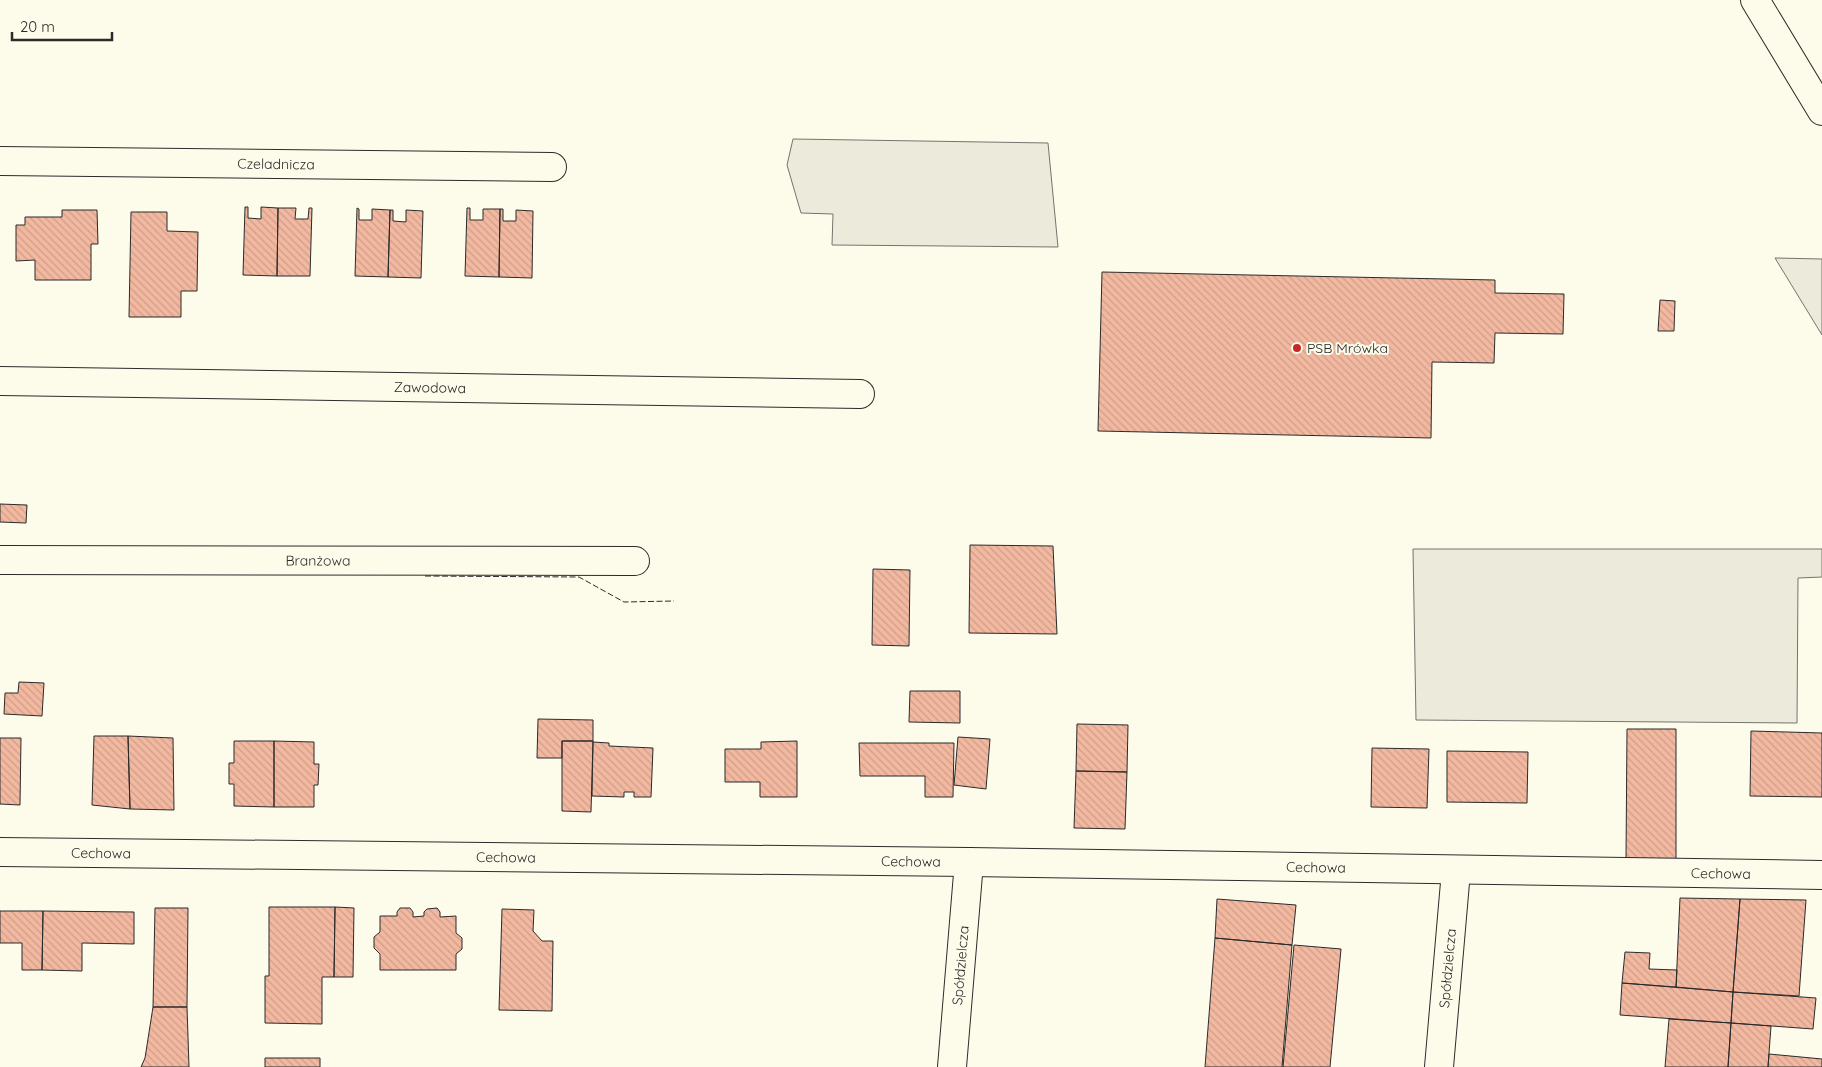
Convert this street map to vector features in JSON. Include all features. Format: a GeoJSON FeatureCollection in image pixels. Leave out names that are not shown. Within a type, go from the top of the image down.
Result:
{"type":"FeatureCollection","features":[{"type":"Feature","properties":{"kind":"street"},"geometry":{"type":"LineString","coordinates":[[1755,0],[1822,111]]}},
{"type":"Feature","properties":{"kind":"street","name":"Czeladnicza"},"geometry":{"type":"LineString","coordinates":[[0,161],[552,167]]}},
{"type":"Feature","properties":{"kind":"street","name":"Zawodowa"},"geometry":{"type":"LineString","coordinates":[[0,381],[860,394]]}},
{"type":"Feature","properties":{"kind":"street","name":"Branżowa"},"geometry":{"type":"LineString","coordinates":[[0,560],[636,561]]}},
{"type":"Feature","properties":{"kind":"street","name":"Cechowa"},"geometry":{"type":"LineString","coordinates":[[0,852],[969,862],[1822,876]]}},
{"type":"Feature","properties":{"kind":"street","name":"Spółdzielcza"},"geometry":{"type":"LineString","coordinates":[[952,1067],[969,862]]}},
{"type":"Feature","properties":{"kind":"street","name":"Spółdzielcza"},"geometry":{"type":"LineString","coordinates":[[1439,1067],[1456,871]]}},
{"type":"Feature","properties":{"kind":"shaded area"},"geometry":{"type":"Polygon","coordinates":[[[793,139],[1048,143],[1058,247],[832,245],[833,214],[801,213],[787,165],[793,139]]]}},
{"type":"Feature","properties":{"kind":"shaded area"},"geometry":{"type":"Polygon","coordinates":[[[1775,258],[1822,259],[1822,335],[1775,258]]]}},
{"type":"Feature","properties":{"kind":"shaded area"},"geometry":{"type":"Polygon","coordinates":[[[1413,549],[1822,549],[1822,577],[1798,578],[1797,723],[1416,720],[1413,549]]]}},
{"type":"Feature","properties":{"kind":"building"},"geometry":{"type":"Polygon","coordinates":[[[245,207],[248,207],[248,218],[261,219],[261,207],[278,208],[277,276],[243,275],[245,207]]]}},
{"type":"Feature","properties":{"kind":"building"},"geometry":{"type":"Polygon","coordinates":[[[278,208],[296,208],[295,219],[308,219],[309,208],[312,208],[310,276],[277,276],[278,208]]]}},
{"type":"Feature","properties":{"kind":"building"},"geometry":{"type":"Polygon","coordinates":[[[357,208],[359,209],[359,220],[372,220],[372,209],[390,210],[388,277],[355,276],[357,208]]]}},
{"type":"Feature","properties":{"kind":"building"},"geometry":{"type":"Polygon","coordinates":[[[467,208],[470,208],[470,220],[483,220],[483,209],[500,209],[499,277],[465,276],[467,208]]]}},
{"type":"Feature","properties":{"kind":"building"},"geometry":{"type":"Polygon","coordinates":[[[500,209],[503,209],[503,221],[516,221],[516,210],[533,211],[532,278],[499,277],[500,209]]]}},
{"type":"Feature","properties":{"kind":"building"},"geometry":{"type":"Polygon","coordinates":[[[62,210],[97,210],[98,244],[91,244],[91,280],[35,280],[35,260],[16,261],[16,225],[25,225],[25,217],[62,217],[62,210]]]}},
{"type":"Feature","properties":{"kind":"building"},"geometry":{"type":"Polygon","coordinates":[[[390,210],[393,210],[393,221],[406,222],[406,210],[423,211],[421,278],[388,277],[390,210]]]}},
{"type":"Feature","properties":{"kind":"building"},"geometry":{"type":"Polygon","coordinates":[[[131,212],[167,212],[167,231],[198,232],[197,291],[181,291],[181,317],[129,317],[131,212]]]}},
{"type":"Feature","properties":{"kind":"building","name":"PSB Mrówka"},"geometry":{"type":"Polygon","coordinates":[[[1102,272],[1495,280],[1495,293],[1564,294],[1563,334],[1495,333],[1494,363],[1432,362],[1431,438],[1098,431],[1102,272]]]}},
{"type":"Feature","properties":{"kind":"building"},"geometry":{"type":"Polygon","coordinates":[[[1660,300],[1675,301],[1674,331],[1658,331],[1660,300]]]}},
{"type":"Feature","properties":{"kind":"building"},"geometry":{"type":"Polygon","coordinates":[[[0,504],[27,505],[26,523],[0,522],[0,504]]]}},
{"type":"Feature","properties":{"kind":"building"},"geometry":{"type":"Polygon","coordinates":[[[970,545],[1053,546],[1057,634],[969,633],[970,545]]]}},
{"type":"Feature","properties":{"kind":"building"},"geometry":{"type":"Polygon","coordinates":[[[873,569],[910,570],[909,646],[872,645],[873,569]]]}},
{"type":"Feature","properties":{"kind":"building"},"geometry":{"type":"Polygon","coordinates":[[[19,682],[44,683],[42,716],[4,714],[5,693],[18,693],[19,682]]]}},
{"type":"Feature","properties":{"kind":"building"},"geometry":{"type":"Polygon","coordinates":[[[910,691],[960,691],[960,723],[909,722],[910,691]]]}},
{"type":"Feature","properties":{"kind":"building"},"geometry":{"type":"Polygon","coordinates":[[[538,719],[593,720],[593,741],[562,741],[562,758],[537,758],[538,719]]]}},
{"type":"Feature","properties":{"kind":"building"},"geometry":{"type":"Polygon","coordinates":[[[1077,724],[1128,725],[1127,772],[1076,771],[1077,724]]]}},
{"type":"Feature","properties":{"kind":"building"},"geometry":{"type":"Polygon","coordinates":[[[1627,729],[1676,729],[1676,860],[1626,859],[1627,729]]]}},
{"type":"Feature","properties":{"kind":"building"},"geometry":{"type":"Polygon","coordinates":[[[1751,731],[1822,733],[1822,797],[1750,796],[1751,731]]]}},
{"type":"Feature","properties":{"kind":"building"},"geometry":{"type":"Polygon","coordinates":[[[94,736],[128,736],[130,809],[92,805],[94,736]]]}},
{"type":"Feature","properties":{"kind":"building"},"geometry":{"type":"Polygon","coordinates":[[[128,736],[173,738],[174,810],[130,809],[128,736]]]}},
{"type":"Feature","properties":{"kind":"building"},"geometry":{"type":"Polygon","coordinates":[[[958,737],[990,739],[986,789],[954,785],[958,737]]]}},
{"type":"Feature","properties":{"kind":"building"},"geometry":{"type":"Polygon","coordinates":[[[0,738],[21,738],[20,805],[0,804],[0,738]]]}},
{"type":"Feature","properties":{"kind":"building"},"geometry":{"type":"Polygon","coordinates":[[[234,741],[274,741],[274,807],[234,806],[234,784],[229,784],[229,763],[234,763],[234,741]]]}},
{"type":"Feature","properties":{"kind":"building"},"geometry":{"type":"Polygon","coordinates":[[[274,741],[314,742],[314,764],[319,764],[318,785],[314,785],[314,807],[274,807],[274,741]]]}},
{"type":"Feature","properties":{"kind":"building"},"geometry":{"type":"Polygon","coordinates":[[[562,741],[593,741],[591,812],[562,811],[562,741]]]}},
{"type":"Feature","properties":{"kind":"building"},"geometry":{"type":"Polygon","coordinates":[[[797,741],[797,797],[760,797],[760,782],[725,782],[725,749],[761,749],[761,742],[797,741]]]}},
{"type":"Feature","properties":{"kind":"building"},"geometry":{"type":"Polygon","coordinates":[[[593,742],[609,743],[609,746],[653,748],[651,797],[634,797],[634,792],[624,792],[624,797],[592,796],[593,742]]]}},
{"type":"Feature","properties":{"kind":"building"},"geometry":{"type":"Polygon","coordinates":[[[859,743],[954,743],[953,797],[925,797],[925,776],[860,776],[859,743]]]}},
{"type":"Feature","properties":{"kind":"building"},"geometry":{"type":"Polygon","coordinates":[[[1372,748],[1429,749],[1427,808],[1371,807],[1372,748]]]}},
{"type":"Feature","properties":{"kind":"building"},"geometry":{"type":"Polygon","coordinates":[[[1447,751],[1528,752],[1527,803],[1447,802],[1447,751]]]}},
{"type":"Feature","properties":{"kind":"building"},"geometry":{"type":"Polygon","coordinates":[[[1076,771],[1127,772],[1125,829],[1074,828],[1076,771]]]}},
{"type":"Feature","properties":{"kind":"building"},"geometry":{"type":"Polygon","coordinates":[[[1680,898],[1740,899],[1733,992],[1676,987],[1680,898]]]}},
{"type":"Feature","properties":{"kind":"building"},"geometry":{"type":"Polygon","coordinates":[[[1217,899],[1296,905],[1292,945],[1215,938],[1217,899]]]}},
{"type":"Feature","properties":{"kind":"building"},"geometry":{"type":"Polygon","coordinates":[[[1740,899],[1806,900],[1799,996],[1733,992],[1740,899]]]}},
{"type":"Feature","properties":{"kind":"building"},"geometry":{"type":"Polygon","coordinates":[[[269,907],[335,907],[334,977],[322,977],[322,1024],[265,1023],[265,976],[269,976],[269,907]]]}},
{"type":"Feature","properties":{"kind":"building"},"geometry":{"type":"Polygon","coordinates":[[[335,907],[354,908],[353,977],[334,977],[335,907]]]}},
{"type":"Feature","properties":{"kind":"building"},"geometry":{"type":"Polygon","coordinates":[[[155,908],[188,908],[187,1007],[153,1007],[155,908]]]}},
{"type":"Feature","properties":{"kind":"building"},"geometry":{"type":"Polygon","coordinates":[[[400,908],[410,908],[413,912],[413,917],[424,916],[424,912],[427,909],[437,908],[440,912],[440,917],[456,916],[456,933],[462,938],[462,949],[456,954],[456,970],[380,970],[380,954],[374,948],[374,937],[380,932],[380,916],[397,916],[400,908]]]}},
{"type":"Feature","properties":{"kind":"building"},"geometry":{"type":"Polygon","coordinates":[[[502,909],[534,910],[533,931],[542,941],[553,941],[552,1011],[499,1010],[502,909]]]}},
{"type":"Feature","properties":{"kind":"building"},"geometry":{"type":"Polygon","coordinates":[[[0,911],[43,911],[42,970],[22,970],[22,943],[0,943],[0,911]]]}},
{"type":"Feature","properties":{"kind":"building"},"geometry":{"type":"Polygon","coordinates":[[[43,911],[134,912],[134,944],[82,943],[82,971],[42,970],[43,911]]]}},
{"type":"Feature","properties":{"kind":"building"},"geometry":{"type":"Polygon","coordinates":[[[1215,938],[1292,945],[1282,1067],[1205,1067],[1215,938]]]}},
{"type":"Feature","properties":{"kind":"building"},"geometry":{"type":"Polygon","coordinates":[[[1294,945],[1341,949],[1330,1067],[1283,1067],[1294,945]]]}},
{"type":"Feature","properties":{"kind":"building"},"geometry":{"type":"Polygon","coordinates":[[[1625,952],[1650,953],[1649,969],[1677,970],[1676,987],[1622,983],[1625,952]]]}},
{"type":"Feature","properties":{"kind":"building"},"geometry":{"type":"Polygon","coordinates":[[[1622,983],[1733,992],[1731,1023],[1620,1015],[1622,983]]]}},
{"type":"Feature","properties":{"kind":"building"},"geometry":{"type":"Polygon","coordinates":[[[1733,992],[1816,998],[1813,1029],[1731,1023],[1733,992]]]}},
{"type":"Feature","properties":{"kind":"building"},"geometry":{"type":"Polygon","coordinates":[[[153,1007],[187,1007],[189,1067],[141,1067],[145,1058],[153,1007]]]}},
{"type":"Feature","properties":{"kind":"building"},"geometry":{"type":"Polygon","coordinates":[[[1669,1019],[1731,1023],[1728,1067],[1665,1067],[1669,1019]]]}},
{"type":"Feature","properties":{"kind":"building"},"geometry":{"type":"Polygon","coordinates":[[[1731,1023],[1771,1026],[1768,1067],[1728,1067],[1731,1023]]]}},
{"type":"Feature","properties":{"kind":"building"},"geometry":{"type":"Polygon","coordinates":[[[1769,1054],[1822,1059],[1822,1067],[1768,1067],[1769,1054]]]}},
{"type":"Feature","properties":{"kind":"building"},"geometry":{"type":"Polygon","coordinates":[[[265,1058],[320,1058],[320,1067],[265,1067],[265,1058]]]}},
{"type":"Feature","properties":{"kind":"fence"},"geometry":{"type":"LineString","coordinates":[[425,576],[579,577],[624,602],[674,601]]}},
{"type":"Feature","properties":{"kind":"place","name":"PSB Mrówka"},"geometry":{"type":"Point","coordinates":[1297,348]}}]}
